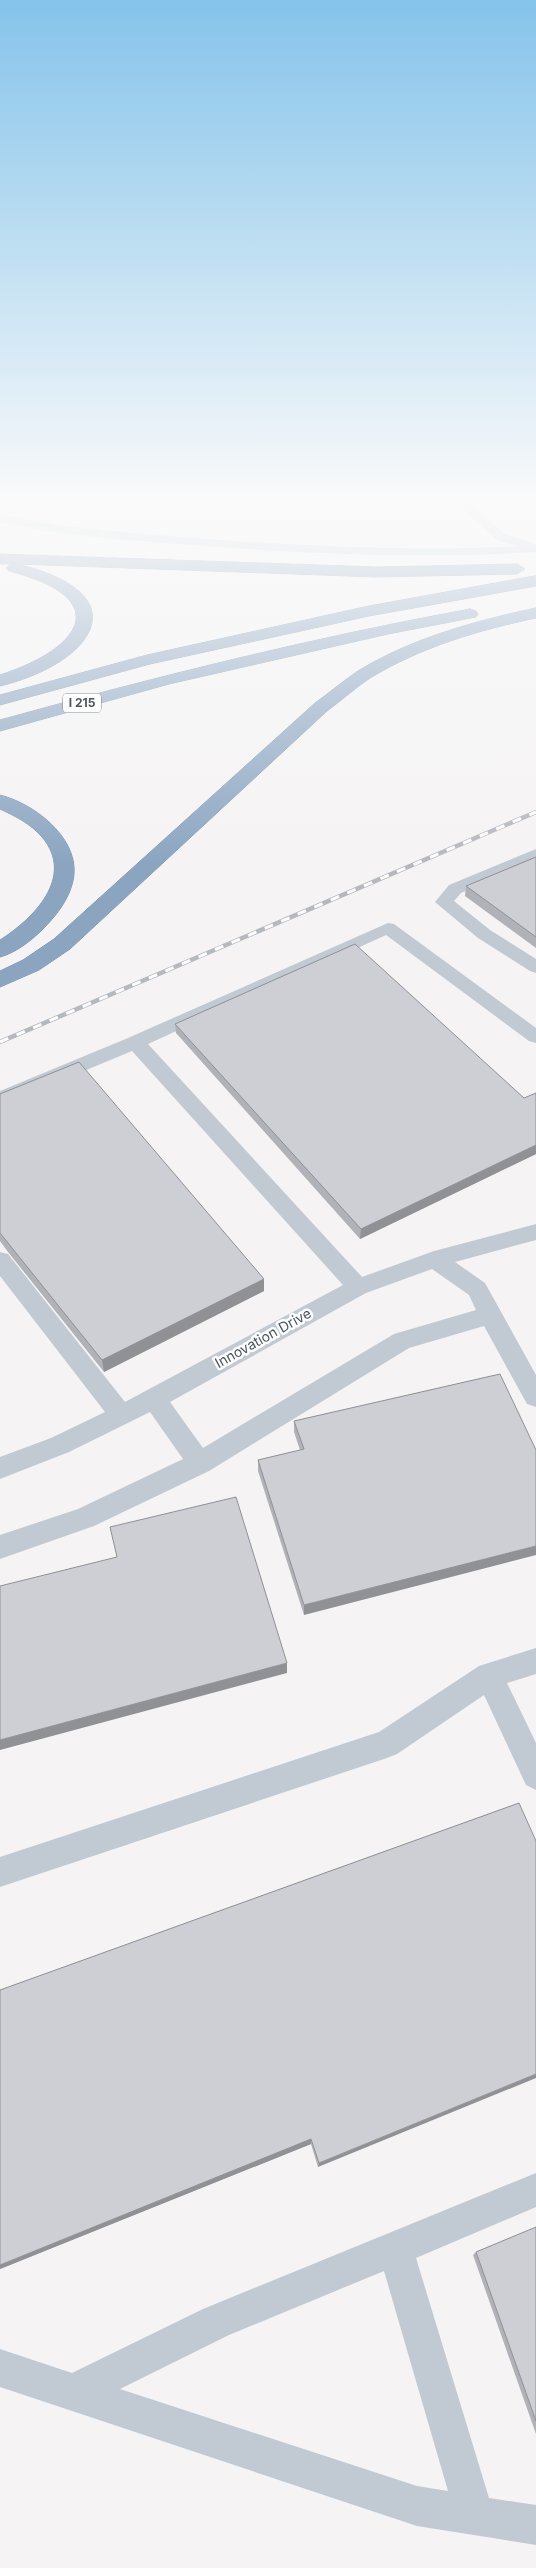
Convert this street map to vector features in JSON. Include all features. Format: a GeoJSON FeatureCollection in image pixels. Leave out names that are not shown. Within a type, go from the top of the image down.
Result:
{"type":"FeatureCollection","features":[{"type":"Feature","properties":{"kind":"highway"},"geometry":{"type":"LineString","coordinates":[[0,681],[33,669],[60,654],[82,632],[84,623]]}},
{"type":"Feature","properties":{"kind":"highway","name":"I 215"},"geometry":{"type":"LineString","coordinates":[[0,700],[147,660],[315,623]]}},
{"type":"Feature","properties":{"kind":"highway","name":"I 215"},"geometry":{"type":"LineString","coordinates":[[0,726],[165,680],[426,623]]}},
{"type":"Feature","properties":{"kind":"highway"},"geometry":{"type":"LineString","coordinates":[[0,980],[31,965],[62,944],[321,707],[363,676],[432,642],[495,623]]}},
{"type":"Feature","properties":{"kind":"highway"},"geometry":{"type":"LineString","coordinates":[[0,801],[30,816],[52,834],[60,849],[64,872],[63,882],[55,902],[43,918],[30,931],[0,950]]}},
{"type":"Feature","properties":{"kind":"street"},"geometry":{"type":"LineString","coordinates":[[536,854],[455,888],[444,902],[484,934],[536,968]]}},
{"type":"Feature","properties":{"kind":"street"},"geometry":{"type":"LineString","coordinates":[[0,1099],[135,1042],[388,928],[536,1037]]}},
{"type":"Feature","properties":{"kind":"street"},"geometry":{"type":"LineString","coordinates":[[135,1042],[358,1287]]}},
{"type":"Feature","properties":{"kind":"street","name":"Innovation Drive"},"geometry":{"type":"LineString","coordinates":[[0,1468],[60,1445],[154,1400],[358,1287],[434,1259],[536,1232]]}},
{"type":"Feature","properties":{"kind":"street"},"geometry":{"type":"LineString","coordinates":[[434,1259],[477,1289],[536,1397]]}},
{"type":"Feature","properties":{"kind":"street"},"geometry":{"type":"LineString","coordinates":[[0,1260],[121,1415]]}},
{"type":"Feature","properties":{"kind":"street"},"geometry":{"type":"LineString","coordinates":[[0,1548],[85,1518],[200,1463],[402,1341],[490,1315]]}},
{"type":"Feature","properties":{"kind":"street"},"geometry":{"type":"LineString","coordinates":[[154,1400],[200,1463]]}},
{"type":"Feature","properties":{"kind":"street"},"geometry":{"type":"LineString","coordinates":[[0,1872],[387,1744],[489,1675],[536,1661]]}},
{"type":"Feature","properties":{"kind":"street"},"geometry":{"type":"LineString","coordinates":[[489,1675],[536,1774]]}},
{"type":"Feature","properties":{"kind":"street"},"geometry":{"type":"LineString","coordinates":[[74,2392],[216,2322],[536,2190]]}},
{"type":"Feature","properties":{"kind":"street"},"geometry":{"type":"LineString","coordinates":[[396,2249],[475,2515]]}},
{"type":"Feature","properties":{"kind":"street"},"geometry":{"type":"LineString","coordinates":[[0,2368],[417,2506],[536,2525]]}},
{"type":"Feature","properties":{"kind":"building"},"geometry":{"type":"Polygon","coordinates":[[[536,857],[536,937],[466,886],[536,857]]]}},
{"type":"Feature","properties":{"kind":"building"},"geometry":{"type":"Polygon","coordinates":[[[355,944],[524,1098],[536,1093],[536,1145],[361,1229],[175,1024],[355,944]]]}},
{"type":"Feature","properties":{"kind":"building"},"geometry":{"type":"Polygon","coordinates":[[[79,1062],[264,1279],[102,1360],[0,1233],[0,1094],[79,1062]]]}},
{"type":"Feature","properties":{"kind":"building"},"geometry":{"type":"Polygon","coordinates":[[[500,1374],[536,1450],[536,1546],[304,1605],[258,1460],[304,1449],[294,1421],[500,1374]]]}},
{"type":"Feature","properties":{"kind":"building"},"geometry":{"type":"Polygon","coordinates":[[[236,1497],[287,1663],[0,1740],[0,1586],[117,1557],[110,1527],[236,1497]]]}},
{"type":"Feature","properties":{"kind":"building"},"geometry":{"type":"Polygon","coordinates":[[[519,1803],[536,1841],[536,2074],[319,2163],[311,2139],[0,2265],[0,1990],[519,1803]]]}},
{"type":"Feature","properties":{"kind":"building"},"geometry":{"type":"Polygon","coordinates":[[[536,2227],[536,2421],[476,2252],[536,2227]]]}},
{"type":"Feature","properties":{"kind":"railway"},"geometry":{"type":"LineString","coordinates":[[0,1042],[536,812]]}}]}
